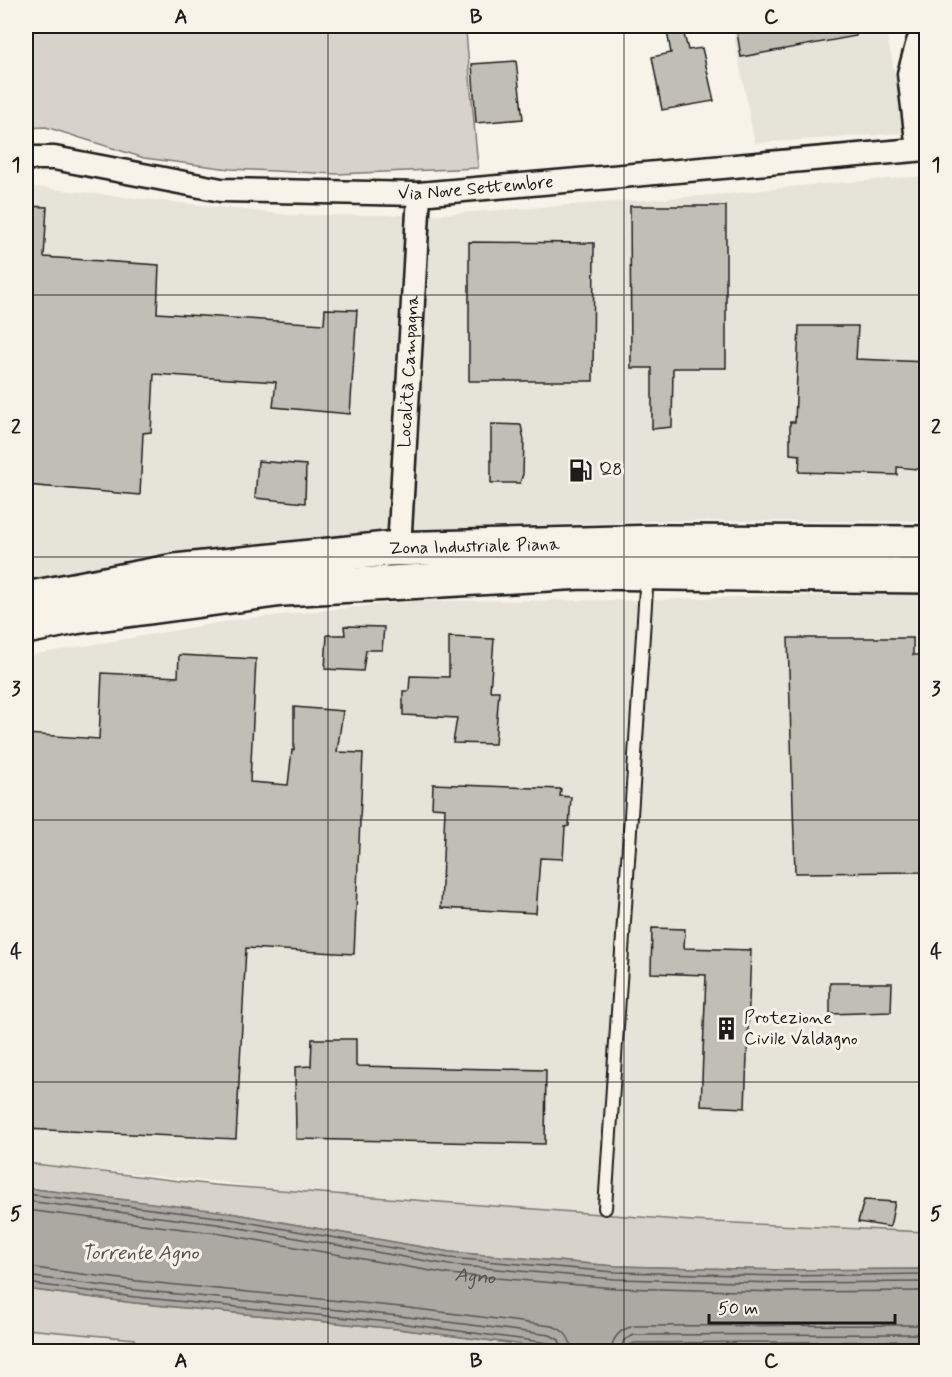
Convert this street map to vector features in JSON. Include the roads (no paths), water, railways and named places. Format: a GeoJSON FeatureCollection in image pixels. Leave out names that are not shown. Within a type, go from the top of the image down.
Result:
{"type":"FeatureCollection","features":[{"type":"Feature","properties":{"kind":"main road","name":"Zona Industriale Piana"},"geometry":{"type":"LineString","coordinates":[[26,599],[175,570],[399,549],[660,542],[927,543]]}},
{"type":"Feature","properties":{"kind":"main road","name":"Zona Industriale Piana"},"geometry":{"type":"LineString","coordinates":[[26,627],[75,617],[283,589],[583,572],[927,576]]}},
{"type":"Feature","properties":{"kind":"street"},"geometry":{"type":"LineString","coordinates":[[922,149],[909,74],[918,42],[927,38]]}},
{"type":"Feature","properties":{"kind":"street","name":"Via Nove Settembre"},"geometry":{"type":"LineString","coordinates":[[26,158],[54,158],[221,190],[419,194],[922,149]]}},
{"type":"Feature","properties":{"kind":"street","name":"Località Campagna"},"geometry":{"type":"LineString","coordinates":[[399,549],[419,194]]}},
{"type":"Feature","properties":{"kind":"lane"},"geometry":{"type":"LineString","coordinates":[[605,1208],[647,572]]}},
{"type":"Feature","properties":{"kind":"water","name":"Torrente Agno"},"geometry":{"type":"Polygon","coordinates":[[[26,1188],[219,1211],[450,1252],[615,1266],[784,1270],[926,1269],[926,1347],[556,1349],[398,1329],[135,1303],[26,1289],[26,1188]]]}},
{"type":"Feature","properties":{"kind":"place","name":"Q8"},"geometry":{"type":"Point","coordinates":[581,470]}},
{"type":"Feature","properties":{"kind":"place","name":"Protezione Civile Valdagno"},"geometry":{"type":"Point","coordinates":[726,1028]}},
{"type":"Feature","properties":{"kind":"water label","name":"Agno"},"geometry":{"type":"Point","coordinates":[475,1278]}}]}
